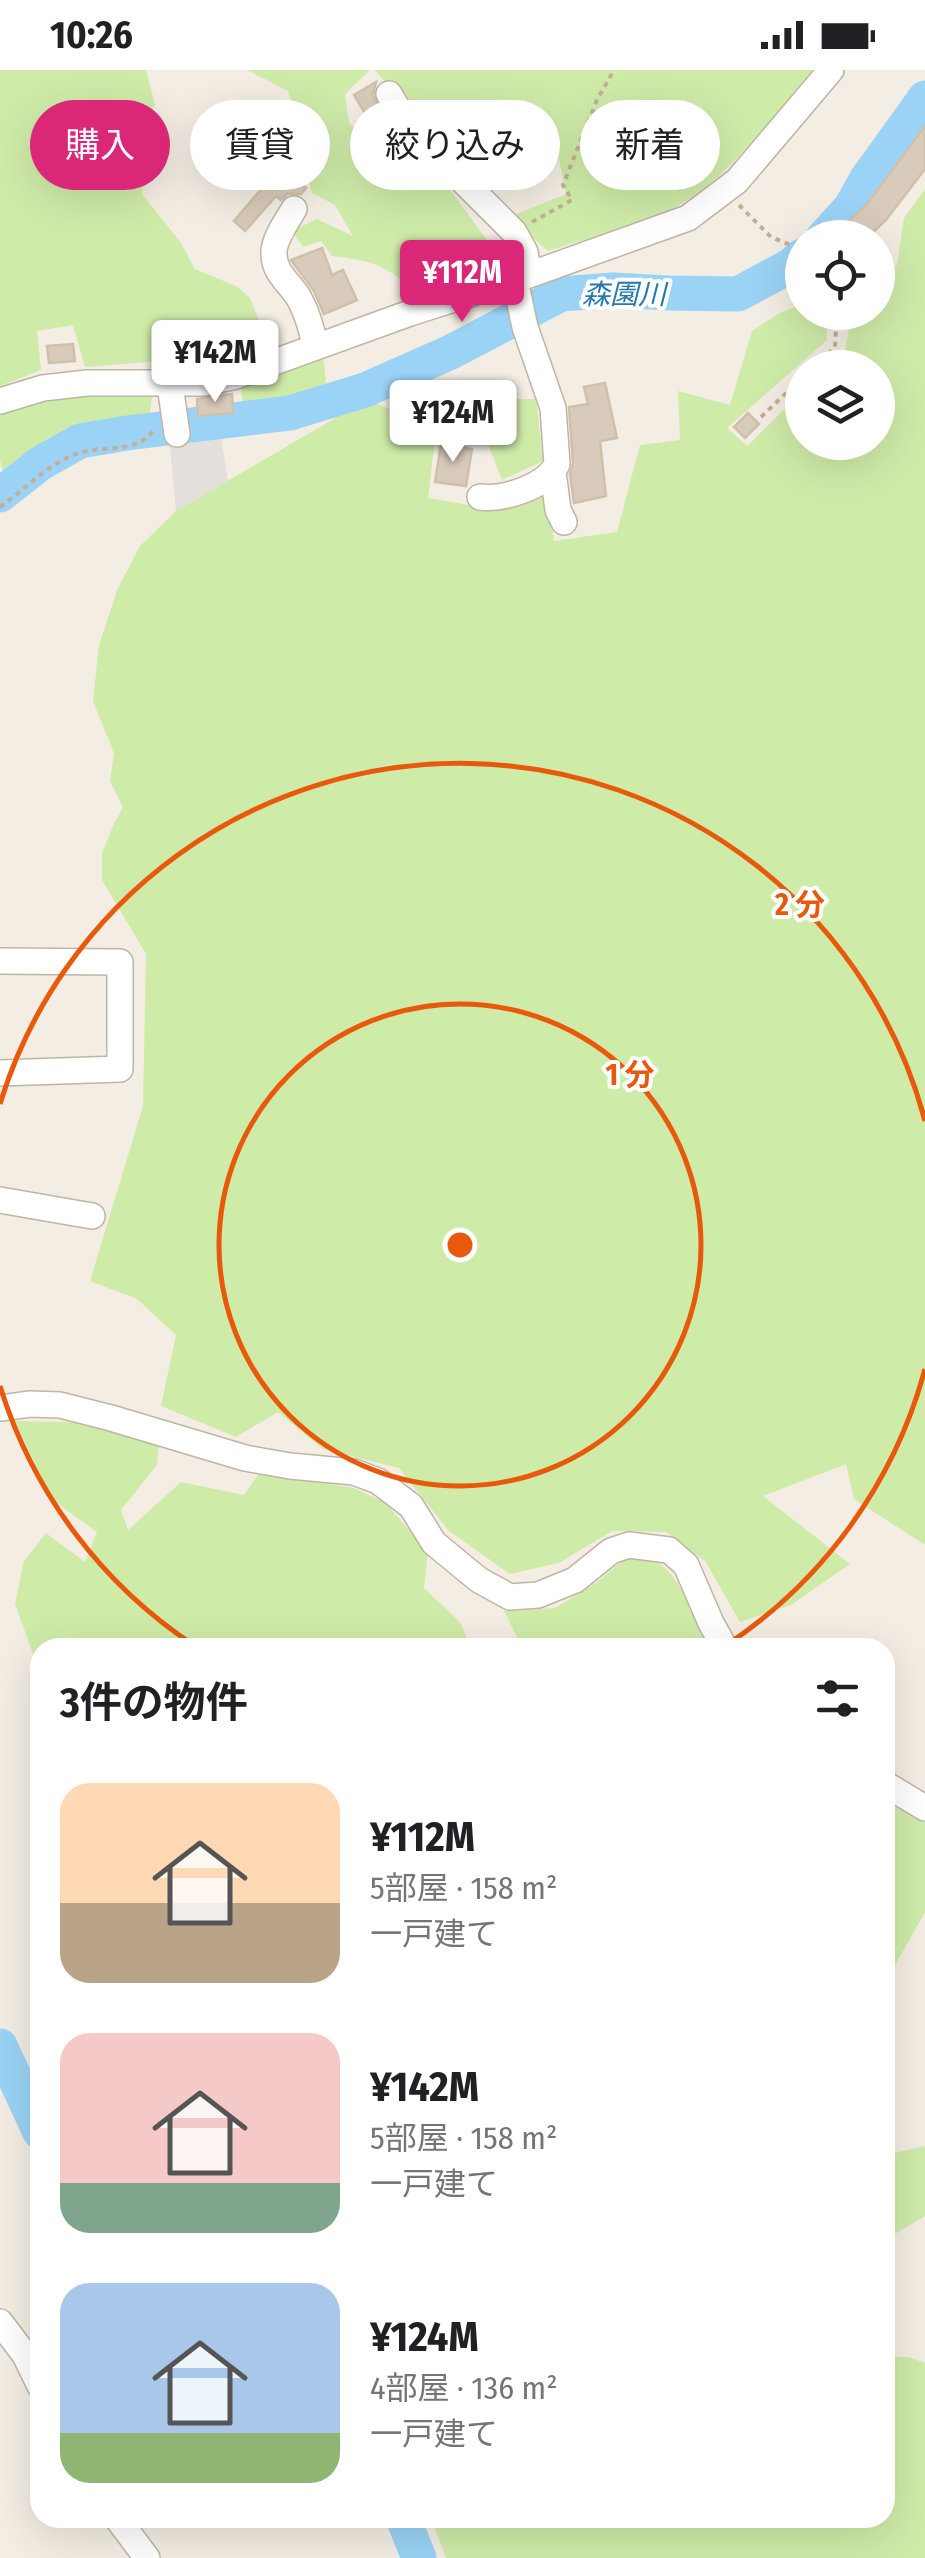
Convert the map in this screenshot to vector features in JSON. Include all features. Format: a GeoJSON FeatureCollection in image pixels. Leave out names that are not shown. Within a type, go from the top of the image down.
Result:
{"type":"FeatureCollection","features":[{"type":"Feature","properties":{"kind":"street"},"geometry":{"type":"LineString","coordinates":[[0,402],[58,386],[204,383],[236,376],[688,218],[737,181],[831,70]]}},
{"type":"Feature","properties":{"kind":"street"},"geometry":{"type":"LineString","coordinates":[[389,94],[464,182],[514,232],[524,252],[522,318],[553,408],[557,464],[554,472],[558,510],[564,522]]}},
{"type":"Feature","properties":{"kind":"street"},"geometry":{"type":"LineString","coordinates":[[294,209],[273,248],[275,264],[302,304],[315,346]]}},
{"type":"Feature","properties":{"kind":"street"},"geometry":{"type":"LineString","coordinates":[[168,429],[170,384]]}},
{"type":"Feature","properties":{"kind":"street"},"geometry":{"type":"LineString","coordinates":[[480,497],[494,499],[518,491],[554,472]]}},
{"type":"Feature","properties":{"kind":"street"},"geometry":{"type":"LineString","coordinates":[[0,961],[120,962],[120,1069],[0,1074]]}},
{"type":"Feature","properties":{"kind":"street"},"geometry":{"type":"LineString","coordinates":[[0,1200],[92,1216]]}},
{"type":"Feature","properties":{"kind":"street"},"geometry":{"type":"LineString","coordinates":[[0,1408],[60,1406],[245,1458],[354,1472],[378,1481],[411,1506],[434,1543],[479,1580],[510,1597],[538,1595],[575,1580],[611,1552],[629,1544],[669,1550],[686,1565],[719,1638]]}},
{"type":"Feature","properties":{"kind":"street"},"geometry":{"type":"LineString","coordinates":[[895,1790],[925,1808]]}},
{"type":"Feature","properties":{"kind":"street"},"geometry":{"type":"LineString","coordinates":[[0,2322],[30,2365]]}},
{"type":"Feature","properties":{"kind":"street"},"geometry":{"type":"LineString","coordinates":[[124,2528],[147,2558]]}},
{"type":"Feature","properties":{"kind":"path"},"geometry":{"type":"LineString","coordinates":[[514,232],[572,200],[563,184],[597,100],[614,70]]}},
{"type":"Feature","properties":{"kind":"path"},"geometry":{"type":"LineString","coordinates":[[725,191],[771,237],[785,243]]}},
{"type":"Feature","properties":{"kind":"path"},"geometry":{"type":"LineString","coordinates":[[761,417],[785,394]]}},
{"type":"Feature","properties":{"kind":"path"},"geometry":{"type":"LineString","coordinates":[[0,507],[65,459],[88,450],[135,445],[168,429]]}},
{"type":"Feature","properties":{"kind":"green space"},"geometry":{"type":"Polygon","coordinates":[[[0,70],[146,70],[154,100],[30,100],[30,190],[143,190],[195,269],[238,287],[250,298],[262,328],[232,341],[233,355],[85,367],[73,325],[37,331],[41,370],[0,386],[0,70]]]}},
{"type":"Feature","properties":{"kind":"green space"},"geometry":{"type":"Polygon","coordinates":[[[247,70],[370,70],[345,94],[350,124],[350,190],[450,190],[489,243],[413,290],[376,265],[332,256],[321,241],[303,247],[292,231],[317,219],[353,236],[335,205],[311,190],[330,190],[330,100],[291,100],[288,91],[247,70]]]}},
{"type":"Feature","properties":{"kind":"green space"},"geometry":{"type":"Polygon","coordinates":[[[375,70],[813,70],[720,175],[720,100],[580,100],[580,190],[702,190],[650,219],[548,251],[509,217],[566,194],[560,164],[560,100],[401,100],[375,70]]]}},
{"type":"Feature","properties":{"kind":"green space"},"geometry":{"type":"Polygon","coordinates":[[[925,189],[925,1545],[854,1499],[846,1464],[763,1496],[850,1564],[791,1605],[740,1622],[705,1561],[666,1532],[612,1531],[559,1563],[510,1574],[449,1531],[399,1468],[323,1449],[278,1412],[236,1437],[161,1406],[176,1335],[137,1299],[90,1281],[143,1106],[146,954],[102,880],[102,853],[123,807],[110,781],[114,753],[93,701],[99,645],[118,588],[140,546],[176,511],[368,399],[393,411],[492,407],[513,399],[536,399],[543,461],[502,480],[488,444],[435,439],[428,498],[491,509],[546,487],[554,541],[617,532],[640,445],[680,440],[678,391],[730,405],[752,331],[785,311],[785,330],[827,330],[827,340],[816,350],[785,350],[785,377],[727,428],[747,446],[785,409],[785,460],[895,460],[895,350],[845,350],[849,330],[895,330],[895,266],[904,218],[925,189]]]}},
{"type":"Feature","properties":{"kind":"green space"},"geometry":{"type":"Polygon","coordinates":[[[323,356],[327,391],[244,412],[241,387],[323,356]]]}},
{"type":"Feature","properties":{"kind":"green space"},"geometry":{"type":"Polygon","coordinates":[[[82,394],[152,395],[149,423],[62,438],[3,473],[0,413],[29,401],[82,394]]]}},
{"type":"Feature","properties":{"kind":"green space"},"geometry":{"type":"Polygon","coordinates":[[[15,1421],[72,1422],[159,1444],[157,1465],[121,1510],[128,1530],[181,1482],[244,1495],[259,1473],[354,1488],[386,1503],[428,1553],[424,1588],[460,1622],[467,1638],[30,1638],[30,1645],[15,1604],[24,1561],[46,1533],[85,1562],[97,1532],[50,1498],[15,1421]]]}},
{"type":"Feature","properties":{"kind":"green space"},"geometry":{"type":"Polygon","coordinates":[[[627,1557],[652,1559],[670,1573],[706,1638],[518,1638],[504,1611],[555,1608],[596,1583],[627,1557]]]}},
{"type":"Feature","properties":{"kind":"green space"},"geometry":{"type":"Polygon","coordinates":[[[895,1806],[925,1823],[925,1912],[895,1965],[895,1806]]]}},
{"type":"Feature","properties":{"kind":"green space"},"geometry":{"type":"Polygon","coordinates":[[[925,2146],[925,2216],[895,2234],[895,2153],[925,2146]]]}},
{"type":"Feature","properties":{"kind":"green space"},"geometry":{"type":"Polygon","coordinates":[[[895,2357],[925,2363],[925,2558],[446,2558],[435,2528],[895,2528],[895,2357]]]}},
{"type":"Feature","properties":{"kind":"shaded area"},"geometry":{"type":"Polygon","coordinates":[[[220,430],[228,481],[176,511],[169,437],[220,430]]]}},
{"type":"Feature","properties":{"kind":"building"},"geometry":{"type":"Polygon","coordinates":[[[376,82],[375,100],[357,100],[354,95],[376,82]]]}},
{"type":"Feature","properties":{"kind":"building"},"geometry":{"type":"Polygon","coordinates":[[[925,126],[925,169],[886,220],[851,220],[868,203],[925,126]]]}},
{"type":"Feature","properties":{"kind":"building"},"geometry":{"type":"Polygon","coordinates":[[[260,190],[304,190],[301,194],[287,194],[281,200],[276,196],[245,231],[234,221],[260,190]]]}},
{"type":"Feature","properties":{"kind":"building"},"geometry":{"type":"Polygon","coordinates":[[[322,248],[332,275],[343,270],[357,300],[324,314],[314,291],[291,260],[322,248]]]}},
{"type":"Feature","properties":{"kind":"building"},"geometry":{"type":"Polygon","coordinates":[[[73,344],[75,361],[49,363],[47,346],[73,344]]]}},
{"type":"Feature","properties":{"kind":"building"},"geometry":{"type":"Polygon","coordinates":[[[605,383],[617,438],[600,441],[606,496],[574,503],[569,407],[588,404],[584,387],[605,383]]]}},
{"type":"Feature","properties":{"kind":"building"},"geometry":{"type":"Polygon","coordinates":[[[232,394],[233,413],[198,416],[197,399],[232,394]]]}},
{"type":"Feature","properties":{"kind":"building"},"geometry":{"type":"Polygon","coordinates":[[[748,413],[759,424],[745,438],[734,427],[748,413]]]}},
{"type":"Feature","properties":{"kind":"building"},"geometry":{"type":"Polygon","coordinates":[[[441,444],[472,449],[466,486],[435,482],[441,444]]]}},
{"type":"Feature","properties":{"kind":"waterway","name":"森園川"},"geometry":{"type":"LineString","coordinates":[[839,220],[925,98]]}},
{"type":"Feature","properties":{"kind":"waterway","name":"森園川"},"geometry":{"type":"LineString","coordinates":[[0,495],[41,463],[80,441],[290,413],[365,390],[451,352],[561,294],[613,290],[738,294],[785,269]]}},
{"type":"Feature","properties":{"kind":"waterway","name":"森園川"},"geometry":{"type":"LineString","coordinates":[[0,2046],[30,2110]]}},
{"type":"Feature","properties":{"kind":"waterway","name":"森園川"},"geometry":{"type":"LineString","coordinates":[[407,2528],[419,2558]]}}]}
